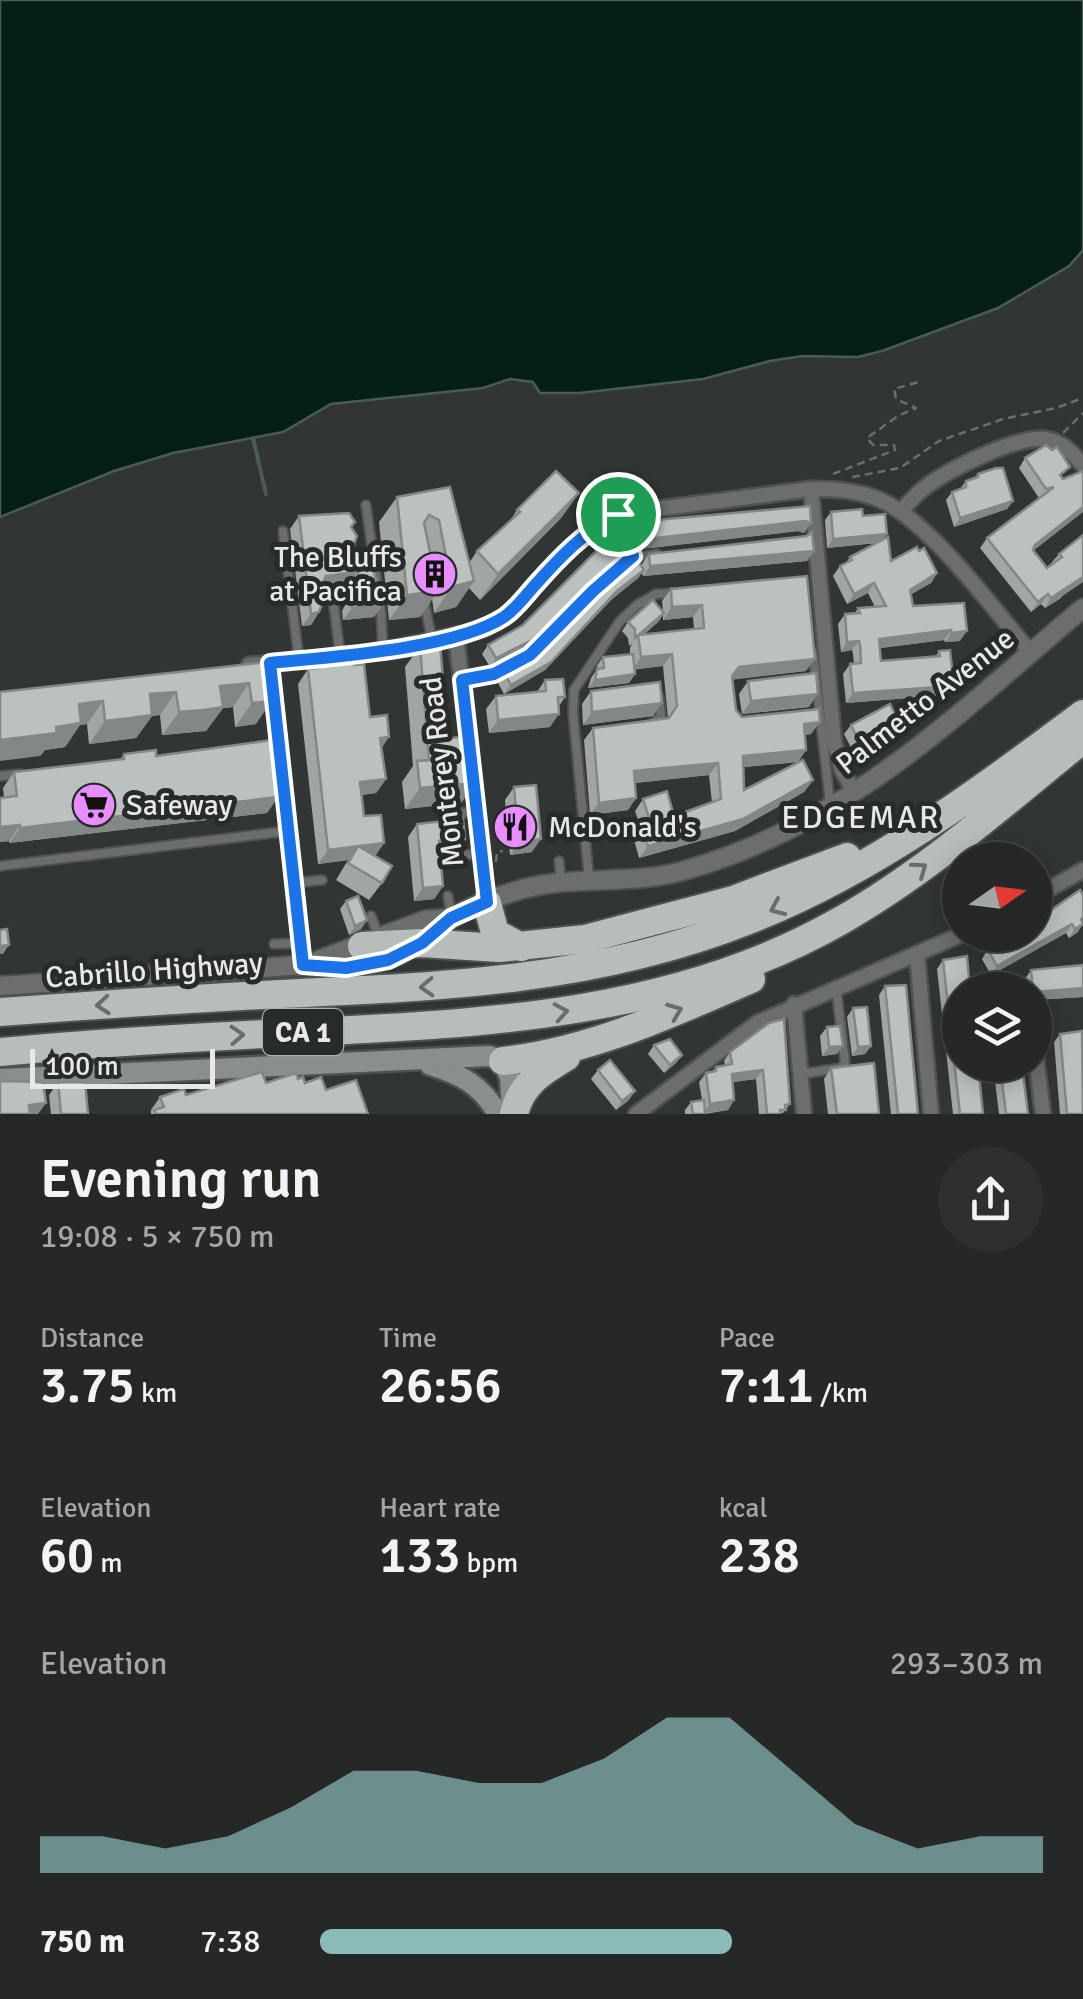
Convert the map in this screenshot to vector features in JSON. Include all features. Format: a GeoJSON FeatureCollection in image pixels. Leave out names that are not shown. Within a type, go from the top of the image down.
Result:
{"type":"FeatureCollection","features":[{"type":"Feature","properties":{"kind":"highway","name":"Cabrillo Highway"},"geometry":{"type":"LineString","coordinates":[[0,1012],[461,985],[593,966],[698,939],[798,899],[893,849],[982,790],[1083,714]]}},
{"type":"Feature","properties":{"kind":"highway","name":"CA 1"},"geometry":{"type":"LineString","coordinates":[[0,1052],[527,1018],[606,1004],[696,980],[783,948],[839,922],[930,862],[1083,739]]}},
{"type":"Feature","properties":{"kind":"highway"},"geometry":{"type":"LineString","coordinates":[[356,943],[472,948],[585,939],[733,900],[841,859],[982,790]]}},
{"type":"Feature","properties":{"kind":"highway"},"geometry":{"type":"LineString","coordinates":[[487,902],[495,933],[520,946]]}},
{"type":"Feature","properties":{"kind":"highway"},"geometry":{"type":"LineString","coordinates":[[503,1062],[544,1057],[584,1046],[790,962],[811,951],[839,922]]}},
{"type":"Feature","properties":{"kind":"highway"},"geometry":{"type":"LineString","coordinates":[[513,1114],[524,1088],[536,1075],[584,1046]]}},
{"type":"Feature","properties":{"kind":"main road"},"geometry":{"type":"LineString","coordinates":[[0,1078],[41,1086],[489,1056],[503,1062],[510,1078],[513,1114]]}},
{"type":"Feature","properties":{"kind":"main road"},"geometry":{"type":"LineString","coordinates":[[409,1060],[470,1080],[489,1097],[498,1114]]}},
{"type":"Feature","properties":{"kind":"street"},"geometry":{"type":"LineString","coordinates":[[902,511],[923,489],[957,469],[1032,440],[1049,439],[1066,446],[1083,464]]}},
{"type":"Feature","properties":{"kind":"street"},"geometry":{"type":"LineString","coordinates":[[811,489],[834,742],[842,770],[856,793]]}},
{"type":"Feature","properties":{"kind":"street"},"geometry":{"type":"LineString","coordinates":[[231,668],[383,650],[484,629],[508,615],[564,553],[618,514],[811,489],[843,489],[875,497],[902,511],[1032,653]]}},
{"type":"Feature","properties":{"kind":"street","name":"Palmetto Avenue"},"geometry":{"type":"LineString","coordinates":[[0,986],[303,965],[346,968],[388,960],[422,943],[451,918],[512,892],[561,881],[651,878],[692,868],[768,839],[856,793],[918,749],[1083,608]]}},
{"type":"Feature","properties":{"kind":"street","name":"Monterey Road"},"geometry":{"type":"LineString","coordinates":[[456,636],[487,902]]}},
{"type":"Feature","properties":{"kind":"street"},"geometry":{"type":"LineString","coordinates":[[270,663],[303,965]]}},
{"type":"Feature","properties":{"kind":"street"},"geometry":{"type":"LineString","coordinates":[[1052,887],[1083,870]]}},
{"type":"Feature","properties":{"kind":"street","name":"Palmetto Avenue"},"geometry":{"type":"LineString","coordinates":[[303,965],[425,920],[451,918]]}},
{"type":"Feature","properties":{"kind":"street"},"geometry":{"type":"LineString","coordinates":[[636,1114],[653,1108],[757,1023],[942,944]]}},
{"type":"Feature","properties":{"kind":"street"},"geometry":{"type":"LineString","coordinates":[[917,956],[930,1114]]}},
{"type":"Feature","properties":{"kind":"street"},"geometry":{"type":"LineString","coordinates":[[794,1004],[804,1114]]}},
{"type":"Feature","properties":{"kind":"street"},"geometry":{"type":"LineString","coordinates":[[1039,1082],[1043,1114]]}},
{"type":"Feature","properties":{"kind":"lane"},"geometry":{"type":"LineString","coordinates":[[366,506],[383,650]]}},
{"type":"Feature","properties":{"kind":"lane"},"geometry":{"type":"LineString","coordinates":[[618,514],[633,556]]}},
{"type":"Feature","properties":{"kind":"lane"},"geometry":{"type":"LineString","coordinates":[[283,531],[299,660]]}},
{"type":"Feature","properties":{"kind":"lane"},"geometry":{"type":"LineString","coordinates":[[462,680],[494,674],[530,655],[633,556],[670,552]]}},
{"type":"Feature","properties":{"kind":"lane"},"geometry":{"type":"LineString","coordinates":[[589,880],[574,698],[583,674],[637,605],[656,594],[694,591]]}},
{"type":"Feature","properties":{"kind":"lane"},"geometry":{"type":"LineString","coordinates":[[423,597],[432,640]]}},
{"type":"Feature","properties":{"kind":"lane"},"geometry":{"type":"LineString","coordinates":[[333,598],[340,656]]}},
{"type":"Feature","properties":{"kind":"lane"},"geometry":{"type":"LineString","coordinates":[[811,639],[830,808]]}},
{"type":"Feature","properties":{"kind":"lane"},"geometry":{"type":"LineString","coordinates":[[798,680],[816,678]]}},
{"type":"Feature","properties":{"kind":"lane"},"geometry":{"type":"LineString","coordinates":[[641,725],[658,723],[661,716],[658,689],[653,687]]}},
{"type":"Feature","properties":{"kind":"lane"},"geometry":{"type":"LineString","coordinates":[[574,698],[590,696]]}},
{"type":"Feature","properties":{"kind":"lane"},"geometry":{"type":"LineString","coordinates":[[803,715],[820,713]]}},
{"type":"Feature","properties":{"kind":"lane"},"geometry":{"type":"LineString","coordinates":[[574,734],[591,732]]}},
{"type":"Feature","properties":{"kind":"lane"},"geometry":{"type":"LineString","coordinates":[[0,776],[40,772]]}},
{"type":"Feature","properties":{"kind":"lane"},"geometry":{"type":"LineString","coordinates":[[457,814],[477,811]]}},
{"type":"Feature","properties":{"kind":"lane"},"geometry":{"type":"LineString","coordinates":[[0,866],[288,832]]}},
{"type":"Feature","properties":{"kind":"lane"},"geometry":{"type":"LineString","coordinates":[[261,835],[262,848]]}},
{"type":"Feature","properties":{"kind":"lane"},"geometry":{"type":"LineString","coordinates":[[230,838],[232,851]]}},
{"type":"Feature","properties":{"kind":"lane"},"geometry":{"type":"LineString","coordinates":[[169,846],[170,858]]}},
{"type":"Feature","properties":{"kind":"lane"},"geometry":{"type":"LineString","coordinates":[[139,849],[140,861]]}},
{"type":"Feature","properties":{"kind":"lane"},"geometry":{"type":"LineString","coordinates":[[109,853],[110,866]]}},
{"type":"Feature","properties":{"kind":"lane"},"geometry":{"type":"LineString","coordinates":[[464,855],[482,853]]}},
{"type":"Feature","properties":{"kind":"lane"},"geometry":{"type":"LineString","coordinates":[[78,856],[80,870]]}},
{"type":"Feature","properties":{"kind":"lane"},"geometry":{"type":"LineString","coordinates":[[48,860],[50,873]]}},
{"type":"Feature","properties":{"kind":"lane"},"geometry":{"type":"LineString","coordinates":[[559,861],[561,881]]}},
{"type":"Feature","properties":{"kind":"lane"},"geometry":{"type":"LineString","coordinates":[[17,864],[19,877]]}},
{"type":"Feature","properties":{"kind":"lane"},"geometry":{"type":"LineString","coordinates":[[294,883],[322,880]]}},
{"type":"Feature","properties":{"kind":"lane"},"geometry":{"type":"LineString","coordinates":[[448,896],[451,918]]}},
{"type":"Feature","properties":{"kind":"lane"},"geometry":{"type":"LineString","coordinates":[[356,943],[371,916]]}},
{"type":"Feature","properties":{"kind":"lane"},"geometry":{"type":"LineString","coordinates":[[274,944],[301,943]]}},
{"type":"Feature","properties":{"kind":"lane"},"geometry":{"type":"LineString","coordinates":[[800,1074],[841,1068],[844,1062],[836,988]]}},
{"type":"Feature","properties":{"kind":"path"},"geometry":{"type":"LineString","coordinates":[[811,489],[840,470],[895,450],[894,445],[874,445],[866,438],[916,408],[896,399],[894,390],[922,380]]}},
{"type":"Feature","properties":{"kind":"path"},"geometry":{"type":"LineString","coordinates":[[852,477],[900,468],[939,441],[1083,398]]}},
{"type":"Feature","properties":{"kind":"path"},"geometry":{"type":"LineString","coordinates":[[1059,438],[1083,413]]}},
{"type":"Feature","properties":{"kind":"shaded area"},"geometry":{"type":"Polygon","coordinates":[[[0,0],[1083,0],[1083,250],[1069,266],[998,308],[858,357],[802,356],[703,379],[579,393],[540,393],[533,382],[510,379],[483,388],[331,404],[283,432],[173,453],[114,471],[0,517],[0,0]]]}},
{"type":"Feature","properties":{"kind":"building"},"geometry":{"type":"Polygon","coordinates":[[[1046,445],[1052,450],[1057,447],[1070,467],[1060,475],[1063,479],[1083,471],[1083,507],[1033,550],[1047,568],[1083,535],[1083,577],[1038,602],[987,538],[1054,487],[1046,489],[1025,458],[1046,445]]]}},
{"type":"Feature","properties":{"kind":"building"},"geometry":{"type":"Polygon","coordinates":[[[1003,468],[1013,501],[960,518],[952,492],[966,487],[966,481],[978,474],[1003,468]]]}},
{"type":"Feature","properties":{"kind":"building"},"geometry":{"type":"Polygon","coordinates":[[[556,471],[579,493],[498,574],[477,551],[520,512],[517,510],[556,471]]]}},
{"type":"Feature","properties":{"kind":"building"},"geometry":{"type":"Polygon","coordinates":[[[450,487],[474,581],[452,587],[439,520],[429,515],[424,523],[438,591],[407,595],[397,497],[450,487]]]}},
{"type":"Feature","properties":{"kind":"building"},"geometry":{"type":"Polygon","coordinates":[[[810,506],[811,523],[647,539],[646,521],[810,506]]]}},
{"type":"Feature","properties":{"kind":"building"},"geometry":{"type":"Polygon","coordinates":[[[862,509],[863,516],[885,514],[887,534],[833,539],[831,512],[862,509]]]}},
{"type":"Feature","properties":{"kind":"building"},"geometry":{"type":"Polygon","coordinates":[[[349,513],[355,522],[351,527],[357,536],[356,557],[371,555],[377,564],[374,572],[383,605],[352,608],[358,572],[326,576],[322,584],[326,593],[319,612],[311,614],[299,516],[349,513]]]}},
{"type":"Feature","properties":{"kind":"building"},"geometry":{"type":"Polygon","coordinates":[[[812,532],[814,551],[650,566],[649,554],[807,536],[812,532]]]}},
{"type":"Feature","properties":{"kind":"building"},"geometry":{"type":"Polygon","coordinates":[[[611,536],[625,551],[532,640],[496,658],[488,645],[523,625],[611,536]]]}},
{"type":"Feature","properties":{"kind":"building"},"geometry":{"type":"Polygon","coordinates":[[[888,537],[891,561],[917,547],[919,551],[924,548],[937,573],[910,590],[913,606],[964,603],[967,631],[879,639],[881,661],[940,656],[939,651],[950,650],[954,686],[853,693],[850,664],[861,663],[860,645],[859,641],[847,642],[845,614],[860,613],[858,608],[886,606],[874,583],[854,594],[840,566],[888,537]]]}},
{"type":"Feature","properties":{"kind":"building"},"geometry":{"type":"Polygon","coordinates":[[[637,560],[644,570],[617,591],[551,662],[511,685],[503,672],[541,652],[637,560]]]}},
{"type":"Feature","properties":{"kind":"building"},"geometry":{"type":"Polygon","coordinates":[[[807,576],[815,659],[739,667],[732,676],[736,710],[742,717],[819,709],[820,722],[804,724],[806,750],[743,756],[744,790],[803,760],[813,780],[743,819],[648,846],[641,824],[650,821],[643,799],[667,791],[674,816],[721,799],[718,763],[634,771],[636,798],[599,803],[593,728],[669,718],[677,706],[672,654],[641,657],[638,635],[704,628],[702,605],[672,607],[671,589],[807,576]]]}},
{"type":"Feature","properties":{"kind":"building"},"geometry":{"type":"Polygon","coordinates":[[[653,600],[664,613],[635,638],[635,629],[628,622],[653,600]]]}},
{"type":"Feature","properties":{"kind":"building"},"geometry":{"type":"Polygon","coordinates":[[[440,644],[448,738],[464,737],[465,756],[473,755],[476,783],[420,788],[417,761],[429,760],[420,646],[440,644]]]}},
{"type":"Feature","properties":{"kind":"building"},"geometry":{"type":"Polygon","coordinates":[[[633,654],[635,674],[595,680],[597,669],[604,668],[603,657],[633,654]]]}},
{"type":"Feature","properties":{"kind":"building"},"geometry":{"type":"Polygon","coordinates":[[[354,661],[354,665],[364,664],[370,717],[387,715],[389,737],[380,738],[386,779],[360,782],[364,816],[381,815],[384,843],[328,850],[308,669],[354,661]]]}},
{"type":"Feature","properties":{"kind":"building"},"geometry":{"type":"Polygon","coordinates":[[[267,662],[272,701],[252,703],[249,683],[220,686],[223,707],[204,710],[179,712],[176,692],[150,694],[152,715],[131,718],[105,721],[103,701],[79,704],[81,723],[56,727],[57,733],[0,740],[0,692],[267,662]]]}},
{"type":"Feature","properties":{"kind":"building"},"geometry":{"type":"Polygon","coordinates":[[[816,673],[818,694],[751,701],[748,681],[816,673]]]}},
{"type":"Feature","properties":{"kind":"building"},"geometry":{"type":"Polygon","coordinates":[[[563,679],[565,697],[558,697],[559,714],[498,720],[496,696],[546,691],[545,680],[563,679]]]}},
{"type":"Feature","properties":{"kind":"building"},"geometry":{"type":"Polygon","coordinates":[[[660,682],[662,703],[592,712],[591,691],[660,682]]]}},
{"type":"Feature","properties":{"kind":"building"},"geometry":{"type":"Polygon","coordinates":[[[890,704],[903,730],[863,750],[851,725],[890,704]]]}},
{"type":"Feature","properties":{"kind":"building"},"geometry":{"type":"Polygon","coordinates":[[[272,740],[278,797],[20,828],[0,827],[0,798],[17,796],[14,772],[124,759],[124,754],[156,750],[156,756],[272,740]]]}},
{"type":"Feature","properties":{"kind":"building"},"geometry":{"type":"Polygon","coordinates":[[[536,785],[541,839],[519,842],[514,787],[536,785]]]}},
{"type":"Feature","properties":{"kind":"building"},"geometry":{"type":"Polygon","coordinates":[[[463,819],[465,839],[439,841],[443,886],[423,888],[417,824],[463,819]]]}},
{"type":"Feature","properties":{"kind":"building"},"geometry":{"type":"Polygon","coordinates":[[[358,846],[392,866],[382,883],[348,863],[358,846]]]}},
{"type":"Feature","properties":{"kind":"building"},"geometry":{"type":"Polygon","coordinates":[[[1080,890],[1083,924],[1075,929],[1072,924],[1052,935],[1052,909],[1080,890]]]}},
{"type":"Feature","properties":{"kind":"building"},"geometry":{"type":"Polygon","coordinates":[[[358,896],[367,920],[355,926],[346,901],[358,896]]]}},
{"type":"Feature","properties":{"kind":"building"},"geometry":{"type":"Polygon","coordinates":[[[7,929],[9,945],[0,946],[0,930],[7,929]]]}},
{"type":"Feature","properties":{"kind":"building"},"geometry":{"type":"Polygon","coordinates":[[[989,952],[1022,952],[997,966],[989,952]]]}},
{"type":"Feature","properties":{"kind":"building"},"geometry":{"type":"Polygon","coordinates":[[[967,956],[968,972],[944,972],[943,960],[967,956]]]}},
{"type":"Feature","properties":{"kind":"building"},"geometry":{"type":"Polygon","coordinates":[[[1083,965],[1083,988],[1052,991],[1052,972],[1031,970],[1083,965]]]}},
{"type":"Feature","properties":{"kind":"building"},"geometry":{"type":"Polygon","coordinates":[[[906,985],[918,1114],[898,1114],[885,986],[906,985]]]}},
{"type":"Feature","properties":{"kind":"building"},"geometry":{"type":"Polygon","coordinates":[[[867,1007],[871,1046],[858,1047],[853,1008],[867,1007]]]}},
{"type":"Feature","properties":{"kind":"building"},"geometry":{"type":"Polygon","coordinates":[[[784,1019],[790,1104],[785,1105],[786,1110],[767,1114],[763,1070],[732,1074],[734,1100],[710,1104],[706,1073],[732,1064],[730,1052],[769,1023],[784,1019]]]}},
{"type":"Feature","properties":{"kind":"building"},"geometry":{"type":"Polygon","coordinates":[[[840,1026],[843,1046],[829,1047],[827,1027],[840,1026]]]}},
{"type":"Feature","properties":{"kind":"building"},"geometry":{"type":"Polygon","coordinates":[[[1082,1031],[1083,1114],[1067,1114],[1060,1034],[1082,1031]]]}},
{"type":"Feature","properties":{"kind":"building"},"geometry":{"type":"Polygon","coordinates":[[[670,1039],[682,1055],[670,1065],[654,1045],[670,1039]]]}},
{"type":"Feature","properties":{"kind":"building"},"geometry":{"type":"Polygon","coordinates":[[[610,1060],[635,1091],[622,1101],[598,1070],[610,1060]]]}},
{"type":"Feature","properties":{"kind":"building"},"geometry":{"type":"Polygon","coordinates":[[[874,1063],[879,1114],[837,1114],[831,1068],[874,1063]]]}},
{"type":"Feature","properties":{"kind":"building"},"geometry":{"type":"Polygon","coordinates":[[[262,1072],[266,1083],[296,1073],[305,1083],[321,1077],[326,1090],[356,1080],[368,1114],[156,1114],[154,1110],[164,1107],[160,1097],[184,1089],[186,1095],[262,1072]]]}},
{"type":"Feature","properties":{"kind":"building"},"geometry":{"type":"Polygon","coordinates":[[[0,1081],[43,1082],[46,1103],[29,1105],[30,1114],[0,1114],[0,1081]]]}},
{"type":"Feature","properties":{"kind":"building"},"geometry":{"type":"Polygon","coordinates":[[[58,1082],[85,1082],[88,1114],[61,1114],[58,1082]]]}},
{"type":"Feature","properties":{"kind":"building"},"geometry":{"type":"Polygon","coordinates":[[[956,1082],[980,1082],[983,1114],[960,1114],[956,1082]]]}},
{"type":"Feature","properties":{"kind":"building"},"geometry":{"type":"Polygon","coordinates":[[[1002,1082],[1024,1082],[1028,1114],[1006,1114],[1002,1082]]]}},
{"type":"Feature","properties":{"kind":"building"},"geometry":{"type":"Polygon","coordinates":[[[704,1100],[705,1114],[693,1114],[691,1102],[704,1100]]]}},
{"type":"Feature","properties":{"kind":"waterway"},"geometry":{"type":"LineString","coordinates":[[253,438],[266,494]]}},
{"type":"Feature","properties":{"kind":"place","name":"The Bluffs at Pacifica"},"geometry":{"type":"Point","coordinates":[435,574]}},
{"type":"Feature","properties":{"kind":"place","name":"Safeway"},"geometry":{"type":"Point","coordinates":[94,805]}},
{"type":"Feature","properties":{"kind":"place","name":"McDonald's"},"geometry":{"type":"Point","coordinates":[515,827]}},
{"type":"Feature","properties":{"kind":"district","name":"EDGEMAR"},"geometry":{"type":"Point","coordinates":[861,817]}},
{"type":"Feature","properties":{"kind":"route"},"geometry":{"type":"LineString","coordinates":[[618,514],[633,556],[530,655],[494,674],[462,680],[487,902],[451,918],[422,943],[388,960],[346,968],[303,965],[270,663],[370,653],[484,629],[508,615],[564,553],[618,514]]}}]}
